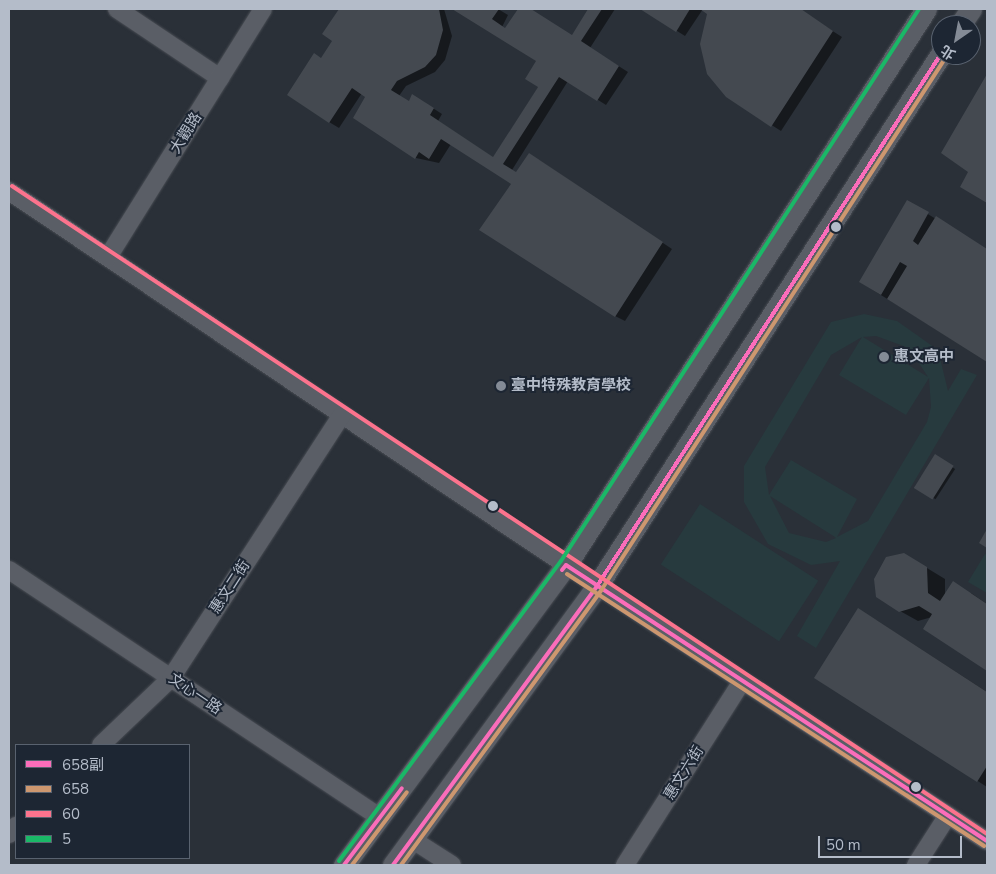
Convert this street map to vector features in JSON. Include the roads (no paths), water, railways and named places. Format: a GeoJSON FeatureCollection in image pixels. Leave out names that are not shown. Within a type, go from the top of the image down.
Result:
{"type":"FeatureCollection","features":[{"type":"Feature","properties":{"kind":"street"},"geometry":{"type":"LineString","coordinates":[[117,9],[220,78]]}},
{"type":"Feature","properties":{"kind":"street","name":"大觀路"},"geometry":{"type":"LineString","coordinates":[[108,258],[263,9]]}},
{"type":"Feature","properties":{"kind":"street"},"geometry":{"type":"LineString","coordinates":[[344,865],[381,818],[566,565],[926,9]]}},
{"type":"Feature","properties":{"kind":"street"},"geometry":{"type":"LineString","coordinates":[[393,865],[414,840],[597,586],[934,65]]}},
{"type":"Feature","properties":{"kind":"street"},"geometry":{"type":"LineString","coordinates":[[9,191],[597,586],[987,841]]}},
{"type":"Feature","properties":{"kind":"street","name":"惠文二街"},"geometry":{"type":"LineString","coordinates":[[102,744],[171,678],[342,415]]}},
{"type":"Feature","properties":{"kind":"street","name":"文心一路"},"geometry":{"type":"LineString","coordinates":[[9,570],[381,818]]}},
{"type":"Feature","properties":{"kind":"street","name":"惠文六街"},"geometry":{"type":"LineString","coordinates":[[625,865],[742,681]]}},
{"type":"Feature","properties":{"kind":"street"},"geometry":{"type":"LineString","coordinates":[[916,865],[948,816]]}},
{"type":"Feature","properties":{"kind":"street"},"geometry":{"type":"LineString","coordinates":[[414,840],[452,865]]}},
{"type":"Feature","properties":{"kind":"place","name":"惠文高中"},"geometry":{"type":"Point","coordinates":[884,357]}},
{"type":"Feature","properties":{"kind":"place","name":"臺中特殊教育學校"},"geometry":{"type":"Point","coordinates":[501,386]}}]}
